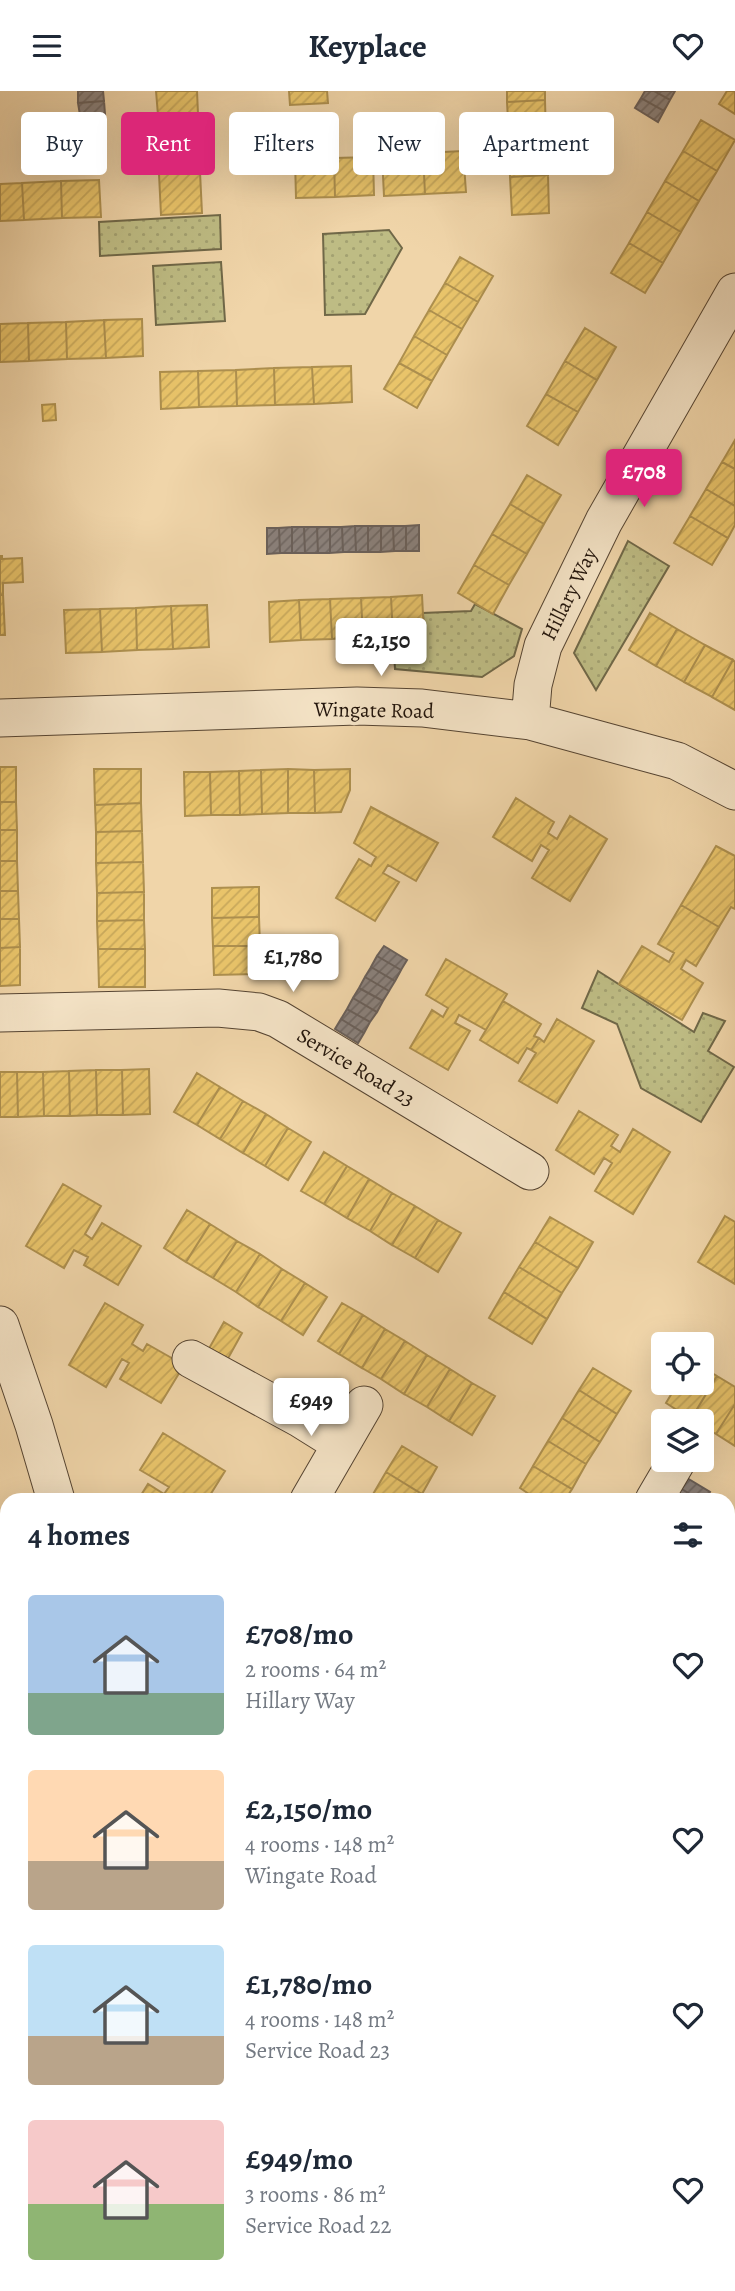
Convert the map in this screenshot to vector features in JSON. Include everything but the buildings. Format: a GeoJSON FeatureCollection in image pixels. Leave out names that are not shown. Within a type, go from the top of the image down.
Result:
{"type":"FeatureCollection","features":[{"type":"Feature","properties":{"kind":"street","name":"Hillary Way"},"geometry":{"type":"LineString","coordinates":[[530,721],[533,685],[543,646],[604,521],[735,292]]}},
{"type":"Feature","properties":{"kind":"street","name":"Wingate Road"},"geometry":{"type":"LineString","coordinates":[[0,718],[357,706],[422,708],[530,721],[677,761],[735,791]]}},
{"type":"Feature","properties":{"kind":"street","name":"Service Road 23"},"geometry":{"type":"LineString","coordinates":[[0,1013],[218,1008],[259,1012],[278,1019],[530,1171]]}},
{"type":"Feature","properties":{"kind":"street"},"geometry":{"type":"LineString","coordinates":[[3,1348],[34,1425],[54,1493]]}},
{"type":"Feature","properties":{"kind":"street"},"geometry":{"type":"LineString","coordinates":[[191,1359],[341,1444]]}},
{"type":"Feature","properties":{"kind":"street"},"geometry":{"type":"LineString","coordinates":[[313,1493],[364,1405]]}},
{"type":"Feature","properties":{"kind":"street"},"geometry":{"type":"LineString","coordinates":[[658,1493],[670,1472]]}},
{"type":"Feature","properties":{"kind":"shaded area"},"geometry":{"type":"Polygon","coordinates":[[[220,215],[221,249],[100,256],[99,222],[220,215]]]}},
{"type":"Feature","properties":{"kind":"shaded area"},"geometry":{"type":"Polygon","coordinates":[[[389,230],[402,248],[365,314],[325,315],[323,234],[389,230]]]}},
{"type":"Feature","properties":{"kind":"shaded area"},"geometry":{"type":"Polygon","coordinates":[[[221,262],[225,321],[156,325],[153,266],[221,262]]]}},
{"type":"Feature","properties":{"kind":"shaded area"},"geometry":{"type":"Polygon","coordinates":[[[628,541],[669,566],[596,690],[574,653],[628,541]]]}},
{"type":"Feature","properties":{"kind":"shaded area"},"geometry":{"type":"Polygon","coordinates":[[[475,604],[522,629],[514,656],[482,677],[395,669],[393,636],[424,635],[423,613],[471,611],[475,604]]]}},
{"type":"Feature","properties":{"kind":"shaded area"},"geometry":{"type":"Polygon","coordinates":[[[598,971],[694,1032],[703,1013],[725,1021],[708,1051],[734,1067],[701,1122],[641,1088],[617,1024],[582,1008],[598,971]]]}}]}
